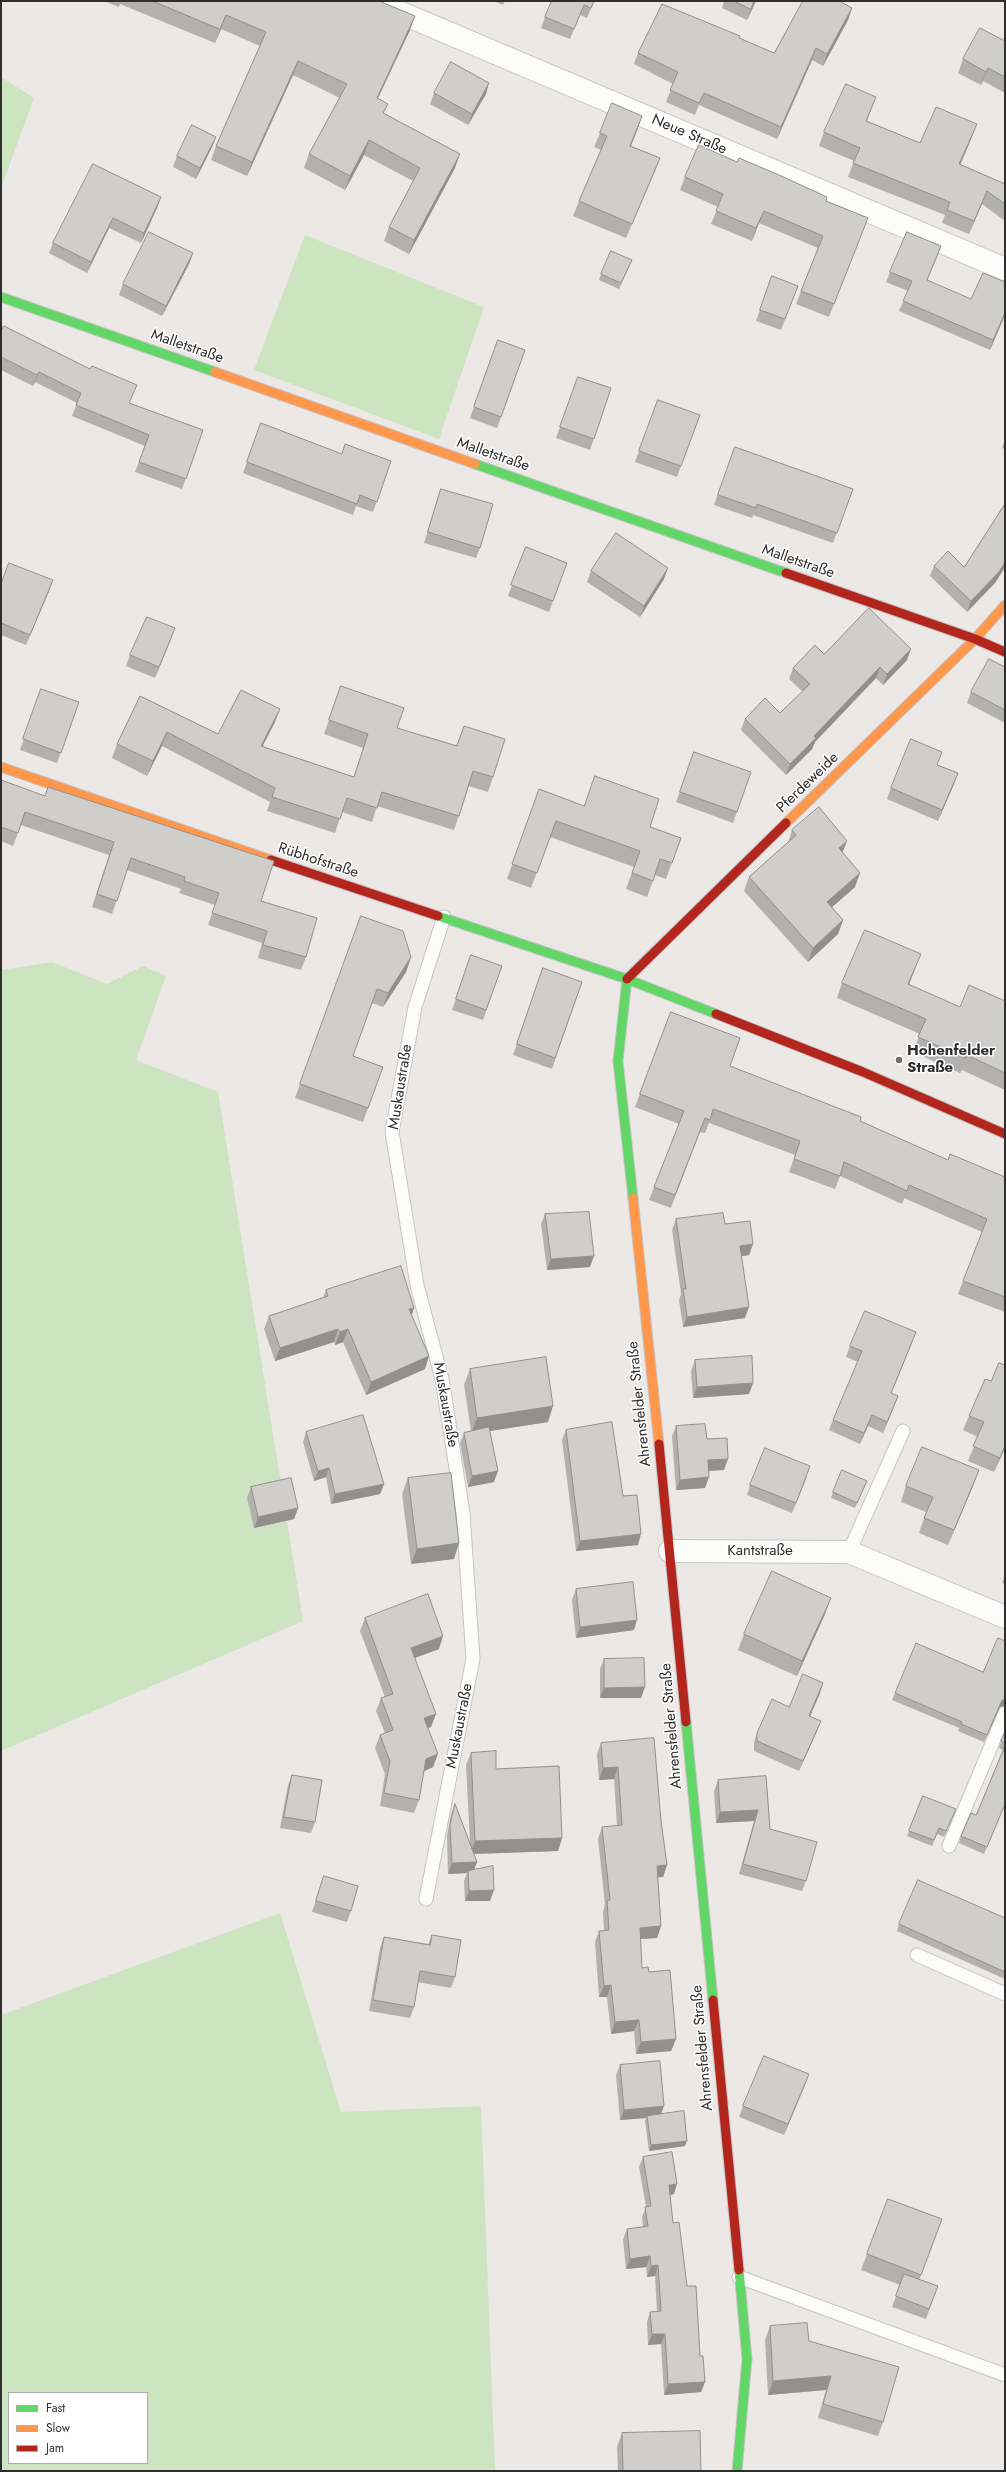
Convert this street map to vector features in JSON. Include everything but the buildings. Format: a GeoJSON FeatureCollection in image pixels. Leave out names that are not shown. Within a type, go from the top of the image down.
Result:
{"type":"FeatureCollection","features":[{"type":"Feature","properties":{"kind":"street","name":"Neue Straße"},"geometry":{"type":"LineString","coordinates":[[373,1],[1005,269]]}},
{"type":"Feature","properties":{"kind":"street","name":"Malletstraße"},"geometry":{"type":"LineString","coordinates":[[1,297],[975,639],[1005,652]]}},
{"type":"Feature","properties":{"kind":"street","name":"Pferdeweide"},"geometry":{"type":"LineString","coordinates":[[627,979],[975,639],[1005,605]]}},
{"type":"Feature","properties":{"kind":"street","name":"Rübhofstraße"},"geometry":{"type":"LineString","coordinates":[[1,767],[243,851],[627,979]]}},
{"type":"Feature","properties":{"kind":"street"},"geometry":{"type":"LineString","coordinates":[[627,979],[863,1072],[1005,1134]]}},
{"type":"Feature","properties":{"kind":"street","name":"Ahrensfelder Straße"},"geometry":{"type":"LineString","coordinates":[[627,979],[618,1061],[670,1551],[747,2359],[737,2471]]}},
{"type":"Feature","properties":{"kind":"street","name":"Kantstraße"},"geometry":{"type":"LineString","coordinates":[[670,1551],[849,1552],[1005,1617]]}},
{"type":"Feature","properties":{"kind":"lane","name":"Muskaustraße"},"geometry":{"type":"LineString","coordinates":[[426,1899],[473,1659],[462,1505],[442,1379],[417,1285],[392,1132],[415,1007],[444,917]]}},
{"type":"Feature","properties":{"kind":"lane"},"geometry":{"type":"LineString","coordinates":[[849,1552],[902,1431]]}},
{"type":"Feature","properties":{"kind":"lane"},"geometry":{"type":"LineString","coordinates":[[949,1846],[1005,1713]]}},
{"type":"Feature","properties":{"kind":"lane"},"geometry":{"type":"LineString","coordinates":[[917,1955],[1005,1994]]}},
{"type":"Feature","properties":{"kind":"lane"},"geometry":{"type":"LineString","coordinates":[[739,2277],[1005,2375]]}},
{"type":"Feature","properties":{"kind":"green space"},"geometry":{"type":"Polygon","coordinates":[[[1,77],[34,98],[1,188],[1,77]]]}},
{"type":"Feature","properties":{"kind":"green space"},"geometry":{"type":"Polygon","coordinates":[[[305,235],[484,307],[439,439],[254,370],[305,235]]]}},
{"type":"Feature","properties":{"kind":"green space"},"geometry":{"type":"Polygon","coordinates":[[[52,962],[107,984],[143,966],[166,976],[136,1060],[218,1092],[303,1621],[1,1751],[1,970],[52,962]]]}},
{"type":"Feature","properties":{"kind":"green space"},"geometry":{"type":"Polygon","coordinates":[[[280,1913],[341,2112],[481,2106],[495,2471],[1,2471],[1,2015],[280,1913]]]}},
{"type":"Feature","properties":{"kind":"traffic: fast"},"geometry":{"type":"LineString","coordinates":[[1,297],[215,372]]}},
{"type":"Feature","properties":{"kind":"traffic: fast"},"geometry":{"type":"LineString","coordinates":[[475,464],[786,573]]}},
{"type":"Feature","properties":{"kind":"traffic: fast"},"geometry":{"type":"LineString","coordinates":[[438,916],[627,979],[716,1014]]}},
{"type":"Feature","properties":{"kind":"traffic: fast"},"geometry":{"type":"LineString","coordinates":[[627,979],[618,1061],[633,1198]]}},
{"type":"Feature","properties":{"kind":"traffic: fast"},"geometry":{"type":"LineString","coordinates":[[686,1722],[713,2000]]}},
{"type":"Feature","properties":{"kind":"traffic: fast"},"geometry":{"type":"LineString","coordinates":[[737,2471],[747,2359],[739,2270]]}},
{"type":"Feature","properties":{"kind":"traffic: slow"},"geometry":{"type":"LineString","coordinates":[[215,372],[475,464]]}},
{"type":"Feature","properties":{"kind":"traffic: slow"},"geometry":{"type":"LineString","coordinates":[[786,823],[975,639],[1005,605]]}},
{"type":"Feature","properties":{"kind":"traffic: slow"},"geometry":{"type":"LineString","coordinates":[[1,767],[271,860]]}},
{"type":"Feature","properties":{"kind":"traffic: slow"},"geometry":{"type":"LineString","coordinates":[[633,1198],[659,1444]]}},
{"type":"Feature","properties":{"kind":"traffic: jam"},"geometry":{"type":"LineString","coordinates":[[786,573],[975,639],[1005,652]]}},
{"type":"Feature","properties":{"kind":"traffic: jam"},"geometry":{"type":"LineString","coordinates":[[627,979],[786,823]]}},
{"type":"Feature","properties":{"kind":"traffic: jam"},"geometry":{"type":"LineString","coordinates":[[271,860],[438,916]]}},
{"type":"Feature","properties":{"kind":"traffic: jam"},"geometry":{"type":"LineString","coordinates":[[716,1014],[863,1072],[1005,1134]]}},
{"type":"Feature","properties":{"kind":"traffic: jam"},"geometry":{"type":"LineString","coordinates":[[659,1444],[686,1722]]}},
{"type":"Feature","properties":{"kind":"traffic: jam"},"geometry":{"type":"LineString","coordinates":[[713,2000],[739,2270]]}},
{"type":"Feature","properties":{"kind":"place","name":"Hohenfelder Straße"},"geometry":{"type":"Point","coordinates":[899,1060]}}]}
